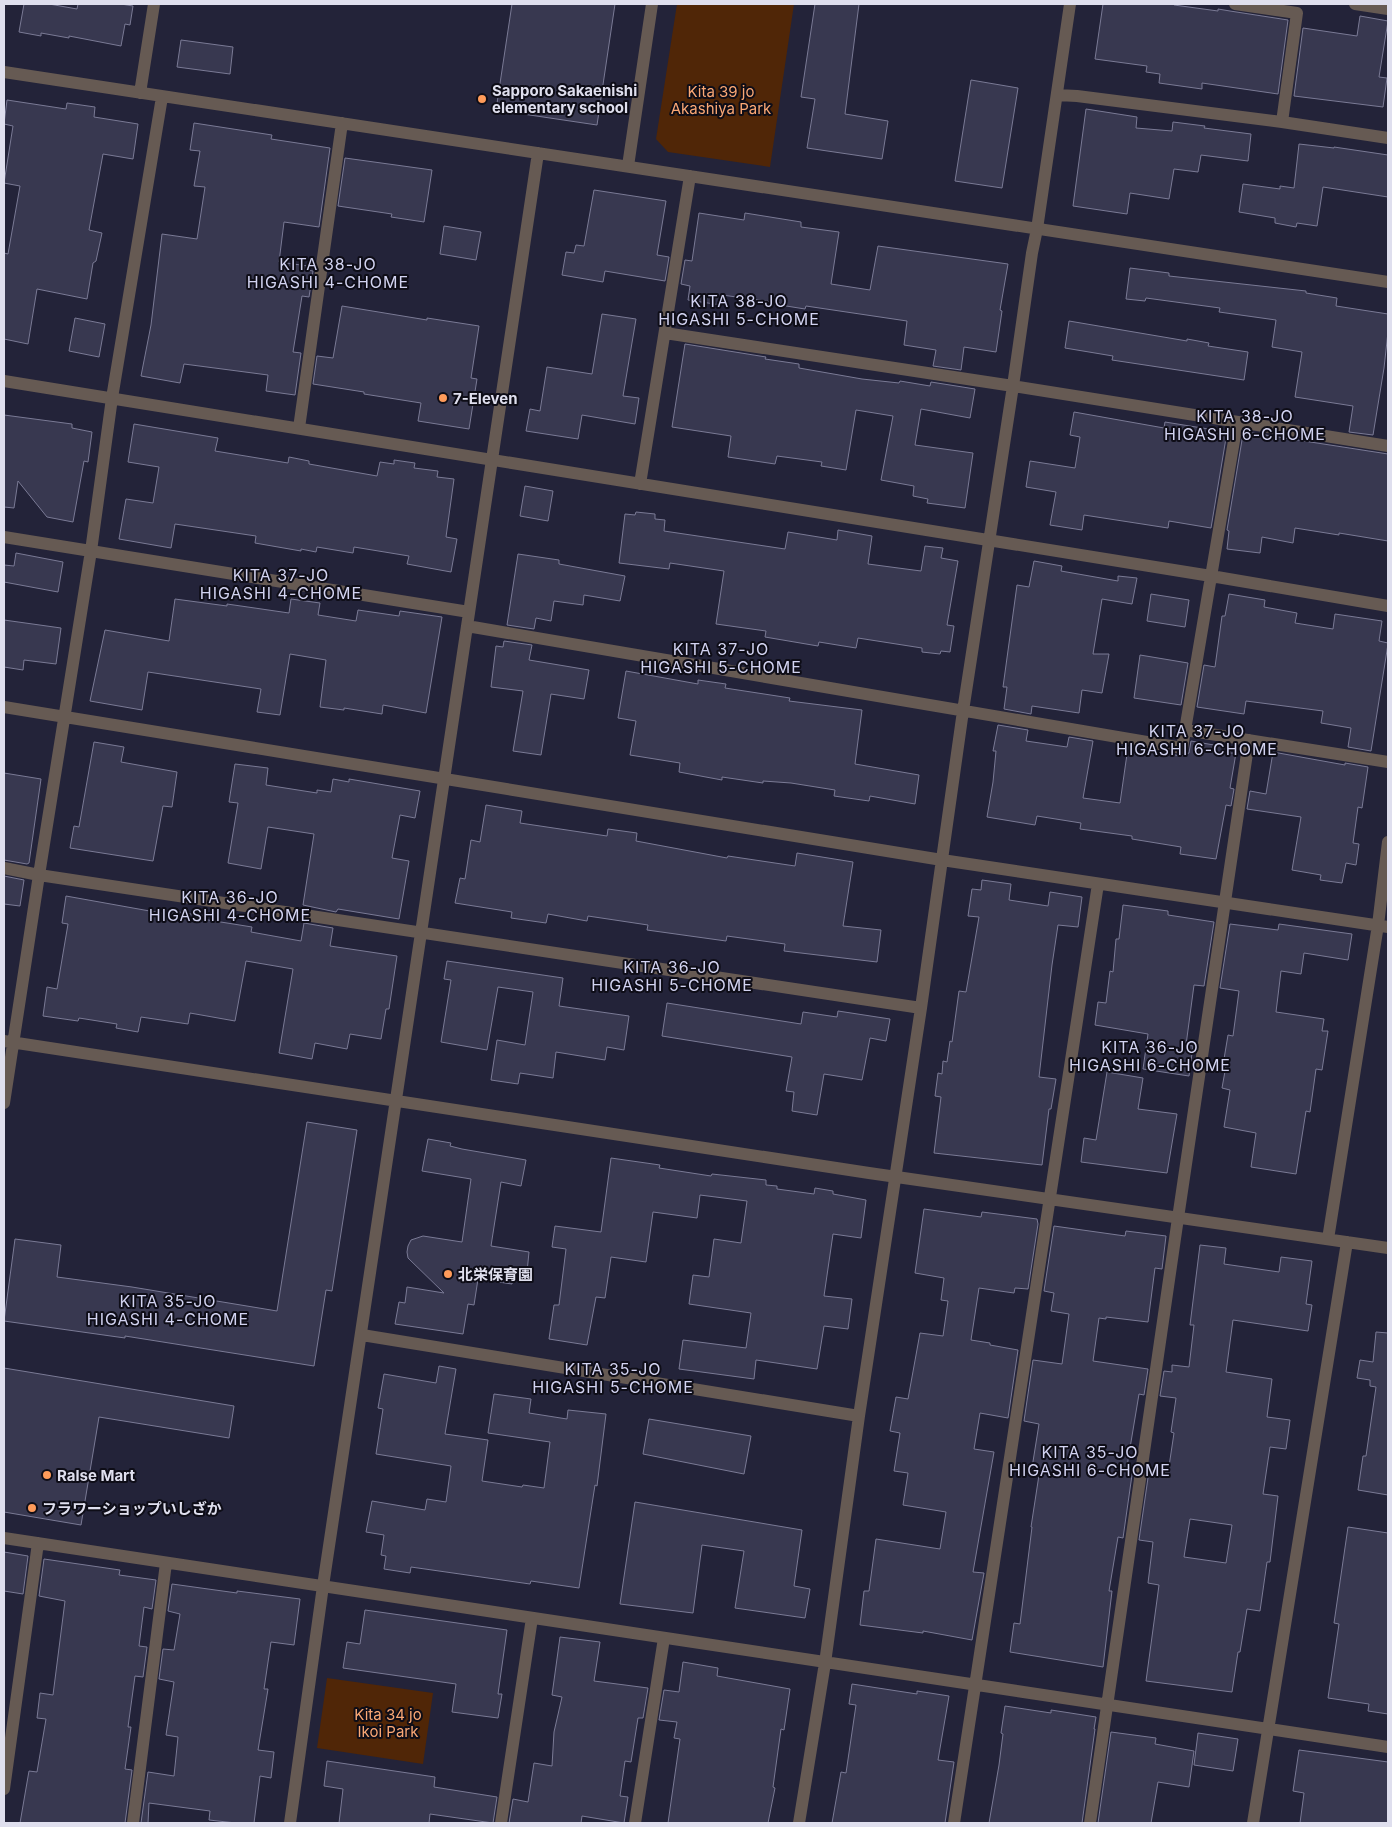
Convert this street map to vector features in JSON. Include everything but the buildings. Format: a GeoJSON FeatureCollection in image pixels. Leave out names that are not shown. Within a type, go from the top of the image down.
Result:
{"type":"FeatureCollection","features":[{"type":"Feature","properties":{"kind":"street"},"geometry":{"type":"LineString","coordinates":[[140,93],[154,4]]}},
{"type":"Feature","properties":{"kind":"street"},"geometry":{"type":"LineString","coordinates":[[628,166],[652,4]]}},
{"type":"Feature","properties":{"kind":"street"},"geometry":{"type":"LineString","coordinates":[[799,1823],[825,1662],[963,711],[1070,4]]}},
{"type":"Feature","properties":{"kind":"street"},"geometry":{"type":"LineString","coordinates":[[1235,4],[1297,13],[1282,122]]}},
{"type":"Feature","properties":{"kind":"street"},"geometry":{"type":"LineString","coordinates":[[1354,4],[1388,9]]}},
{"type":"Feature","properties":{"kind":"street"},"geometry":{"type":"LineString","coordinates":[[4,72],[1388,282]]}},
{"type":"Feature","properties":{"kind":"street"},"geometry":{"type":"LineString","coordinates":[[1057,95],[1282,122],[1388,138]]}},
{"type":"Feature","properties":{"kind":"street"},"geometry":{"type":"LineString","coordinates":[[4,1103],[8,1042],[64,716],[91,550],[112,398],[162,96]]}},
{"type":"Feature","properties":{"kind":"street"},"geometry":{"type":"LineString","coordinates":[[299,428],[342,123]]}},
{"type":"Feature","properties":{"kind":"street"},"geometry":{"type":"LineString","coordinates":[[290,1823],[323,1586],[538,153]]}},
{"type":"Feature","properties":{"kind":"street"},"geometry":{"type":"LineString","coordinates":[[640,484],[690,176]]}},
{"type":"Feature","properties":{"kind":"street"},"geometry":{"type":"LineString","coordinates":[[665,333],[1388,446]]}},
{"type":"Feature","properties":{"kind":"street"},"geometry":{"type":"LineString","coordinates":[[4,381],[1388,606]]}},
{"type":"Feature","properties":{"kind":"street"},"geometry":{"type":"LineString","coordinates":[[467,626],[1182,748],[1237,423]]}},
{"type":"Feature","properties":{"kind":"street"},"geometry":{"type":"LineString","coordinates":[[4,537],[469,612]]}},
{"type":"Feature","properties":{"kind":"street"},"geometry":{"type":"LineString","coordinates":[[4,707],[942,860],[1383,926]]}},
{"type":"Feature","properties":{"kind":"street"},"geometry":{"type":"LineString","coordinates":[[1186,730],[1388,762]]}},
{"type":"Feature","properties":{"kind":"street"},"geometry":{"type":"LineString","coordinates":[[1090,1823],[1250,740]]}},
{"type":"Feature","properties":{"kind":"street"},"geometry":{"type":"LineString","coordinates":[[1328,1239],[1383,926],[1388,842]]}},
{"type":"Feature","properties":{"kind":"street"},"geometry":{"type":"LineString","coordinates":[[4,868],[38,875],[921,1008]]}},
{"type":"Feature","properties":{"kind":"street"},"geometry":{"type":"LineString","coordinates":[[954,1823],[1098,884]]}},
{"type":"Feature","properties":{"kind":"street"},"geometry":{"type":"LineString","coordinates":[[8,1042],[895,1177],[1388,1248]]}},
{"type":"Feature","properties":{"kind":"street"},"geometry":{"type":"LineString","coordinates":[[1253,1823],[1347,1242]]}},
{"type":"Feature","properties":{"kind":"street"},"geometry":{"type":"LineString","coordinates":[[362,1335],[860,1416]]}},
{"type":"Feature","properties":{"kind":"street"},"geometry":{"type":"LineString","coordinates":[[4,1538],[1388,1747]]}},
{"type":"Feature","properties":{"kind":"street"},"geometry":{"type":"LineString","coordinates":[[4,1789],[38,1543]]}},
{"type":"Feature","properties":{"kind":"street"},"geometry":{"type":"LineString","coordinates":[[133,1823],[166,1563]]}},
{"type":"Feature","properties":{"kind":"street"},"geometry":{"type":"LineString","coordinates":[[501,1823],[532,1618]]}},
{"type":"Feature","properties":{"kind":"street"},"geometry":{"type":"LineString","coordinates":[[635,1823],[664,1638]]}},
{"type":"Feature","properties":{"kind":"green space","name":"Kita 39 jo Akashiya Park"},"geometry":{"type":"Polygon","coordinates":[[[677,4],[794,4],[770,167],[668,152],[656,139],[677,4]]]}},
{"type":"Feature","properties":{"kind":"green space","name":"Kita 34 jo Ikoi Park"},"geometry":{"type":"Polygon","coordinates":[[[327,1678],[433,1693],[423,1764],[317,1748],[327,1678]]]}},
{"type":"Feature","properties":{"kind":"place","name":"Sapporo Sakaenishi elementary school"},"geometry":{"type":"Point","coordinates":[482,99]}},
{"type":"Feature","properties":{"kind":"place","name":"7-Eleven"},"geometry":{"type":"Point","coordinates":[443,398]}},
{"type":"Feature","properties":{"kind":"place","name":"北栄保育園"},"geometry":{"type":"Point","coordinates":[448,1274]}},
{"type":"Feature","properties":{"kind":"place","name":"Ralse Mart"},"geometry":{"type":"Point","coordinates":[47,1475]}},
{"type":"Feature","properties":{"kind":"place","name":"フラワーショップいしざか"},"geometry":{"type":"Point","coordinates":[32,1508]}},
{"type":"Feature","properties":{"kind":"district","name":"KITA 38-JO HIGASHI 4-CHOME"},"geometry":{"type":"Point","coordinates":[328,273]}},
{"type":"Feature","properties":{"kind":"district","name":"KITA 38-JO HIGASHI 5-CHOME"},"geometry":{"type":"Point","coordinates":[739,310]}},
{"type":"Feature","properties":{"kind":"district","name":"KITA 38-JO HIGASHI 6-CHOME"},"geometry":{"type":"Point","coordinates":[1245,425]}},
{"type":"Feature","properties":{"kind":"district","name":"KITA 37-JO HIGASHI 4-CHOME"},"geometry":{"type":"Point","coordinates":[281,584]}},
{"type":"Feature","properties":{"kind":"district","name":"KITA 37-JO HIGASHI 5-CHOME"},"geometry":{"type":"Point","coordinates":[721,658]}},
{"type":"Feature","properties":{"kind":"district","name":"KITA 37-JO HIGASHI 6-CHOME"},"geometry":{"type":"Point","coordinates":[1197,740]}},
{"type":"Feature","properties":{"kind":"district","name":"KITA 36-JO HIGASHI 4-CHOME"},"geometry":{"type":"Point","coordinates":[230,906]}},
{"type":"Feature","properties":{"kind":"district","name":"KITA 36-JO HIGASHI 5-CHOME"},"geometry":{"type":"Point","coordinates":[672,976]}},
{"type":"Feature","properties":{"kind":"district","name":"KITA 36-JO HIGASHI 6-CHOME"},"geometry":{"type":"Point","coordinates":[1150,1056]}},
{"type":"Feature","properties":{"kind":"district","name":"KITA 35-JO HIGASHI 4-CHOME"},"geometry":{"type":"Point","coordinates":[168,1310]}},
{"type":"Feature","properties":{"kind":"district","name":"KITA 35-JO HIGASHI 5-CHOME"},"geometry":{"type":"Point","coordinates":[613,1378]}},
{"type":"Feature","properties":{"kind":"district","name":"KITA 35-JO HIGASHI 6-CHOME"},"geometry":{"type":"Point","coordinates":[1090,1461]}}]}
